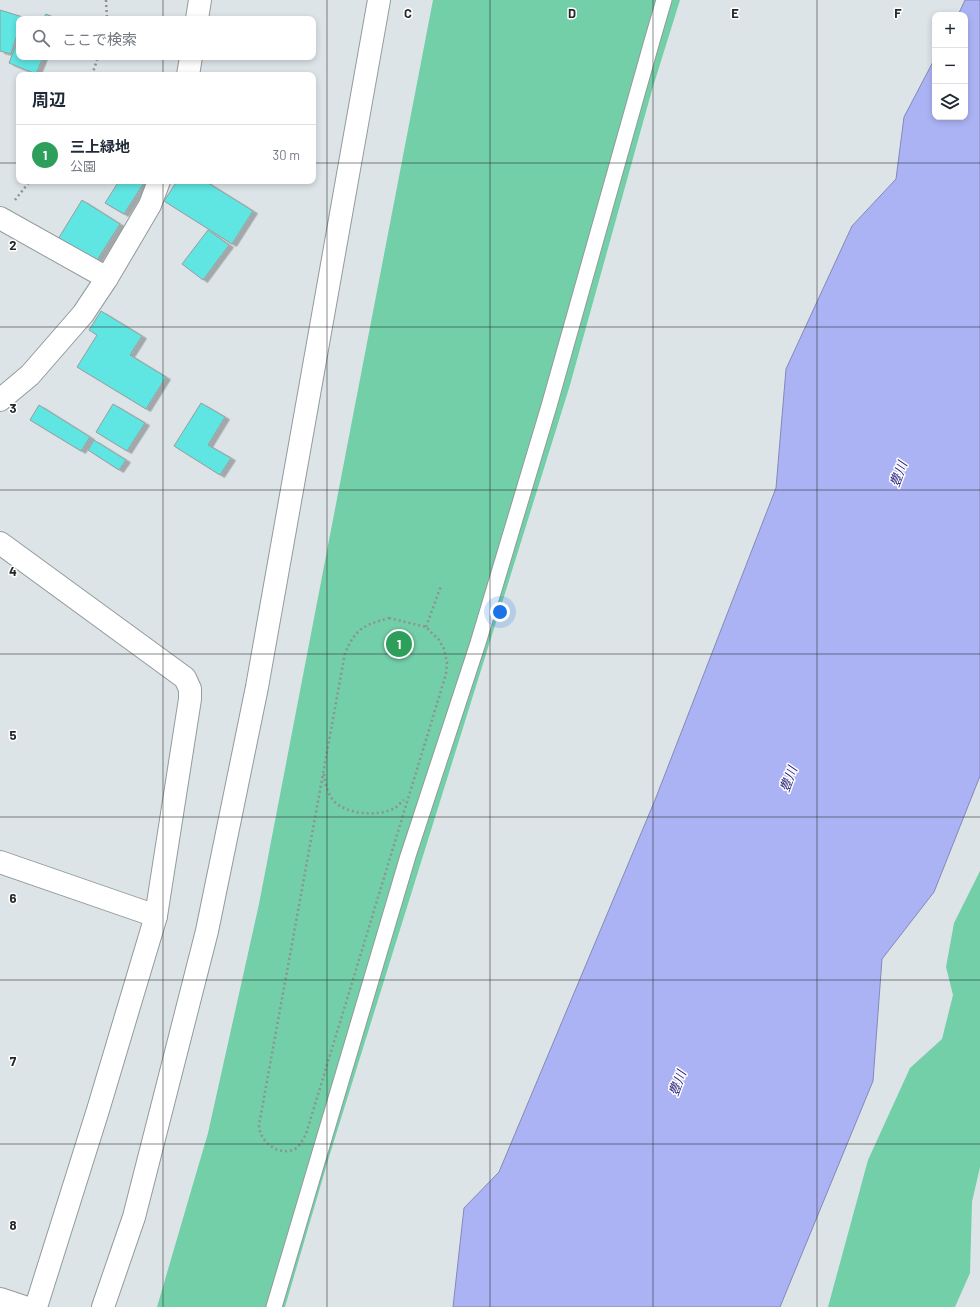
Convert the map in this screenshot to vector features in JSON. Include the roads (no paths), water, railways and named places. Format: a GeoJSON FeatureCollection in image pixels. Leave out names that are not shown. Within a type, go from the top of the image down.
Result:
{"type":"FeatureCollection","features":[{"type":"Feature","properties":{"kind":"street"},"geometry":{"type":"LineString","coordinates":[[197,16],[200,0]]}},
{"type":"Feature","properties":{"kind":"street"},"geometry":{"type":"LineString","coordinates":[[104,1307],[134,1217],[207,931],[257,687],[379,0]]}},
{"type":"Feature","properties":{"kind":"street"},"geometry":{"type":"LineString","coordinates":[[188,72],[190,60]]}},
{"type":"Feature","properties":{"kind":"street"},"geometry":{"type":"LineString","coordinates":[[0,400],[30,375],[83,314],[107,278],[150,205],[158,184]]}},
{"type":"Feature","properties":{"kind":"street"},"geometry":{"type":"LineString","coordinates":[[0,218],[107,278]]}},
{"type":"Feature","properties":{"kind":"street"},"geometry":{"type":"LineString","coordinates":[[0,543],[185,678],[190,689],[190,699],[156,916],[98,1110],[36,1307]]}},
{"type":"Feature","properties":{"kind":"street"},"geometry":{"type":"LineString","coordinates":[[0,862],[156,916]]}},
{"type":"Feature","properties":{"kind":"street"},"geometry":{"type":"LineString","coordinates":[[0,1299],[24,1307]]}},
{"type":"Feature","properties":{"kind":"lane"},"geometry":{"type":"LineString","coordinates":[[274,1307],[408,856],[478,643],[545,421],[664,0]]}},
{"type":"Feature","properties":{"kind":"water","name":"豊川"},"geometry":{"type":"Polygon","coordinates":[[[965,0],[980,0],[980,776],[934,892],[882,959],[873,1081],[780,1307],[453,1307],[464,1208],[499,1172],[655,800],[776,488],[786,369],[852,226],[896,179],[904,117],[932,64],[932,120],[968,120],[968,12],[959,12],[965,0]]]}},
{"type":"Feature","properties":{"kind":"place","name":"三上緑地"},"geometry":{"type":"Point","coordinates":[399,644]}}]}
